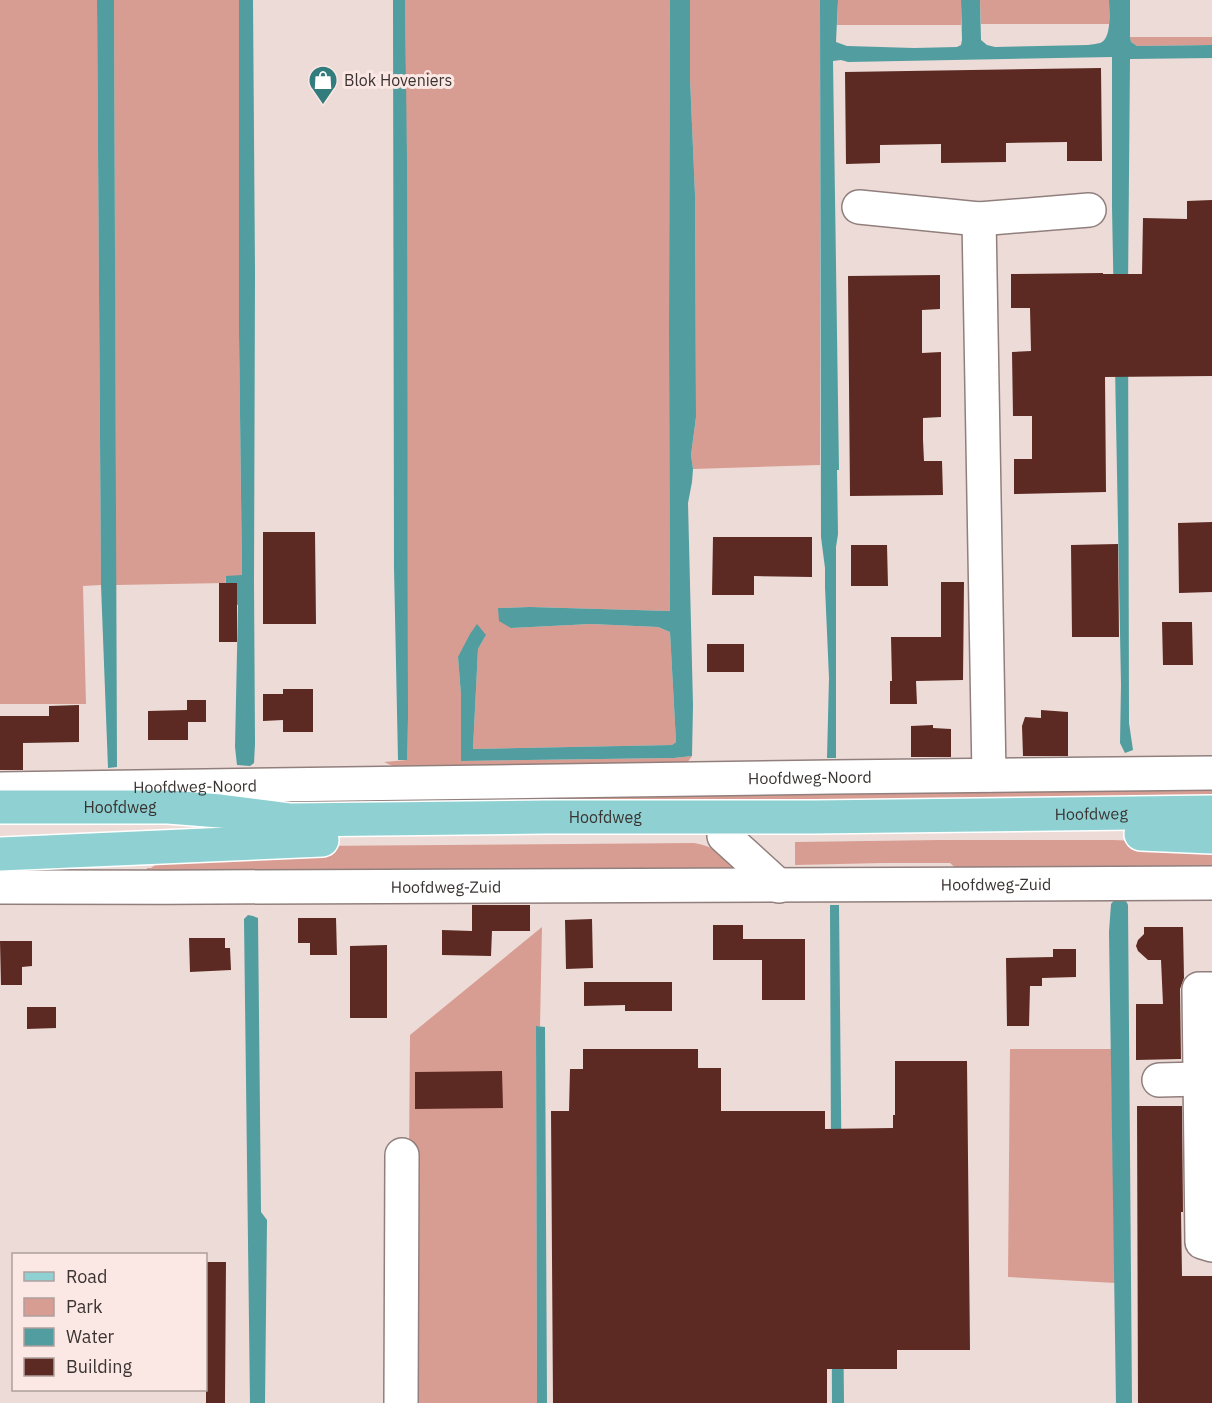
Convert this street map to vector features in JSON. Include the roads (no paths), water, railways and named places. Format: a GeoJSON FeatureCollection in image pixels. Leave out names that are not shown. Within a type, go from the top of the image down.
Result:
{"type":"FeatureCollection","features":[{"type":"Feature","properties":{"kind":"main road","name":"Hoofdweg"},"geometry":{"type":"LineString","coordinates":[[1,803],[168,807],[291,820],[1212,812]]}},
{"type":"Feature","properties":{"kind":"main road","name":"Hoofdweg"},"geometry":{"type":"LineString","coordinates":[[0,854],[333,840],[1130,833],[1212,837]]}},
{"type":"Feature","properties":{"kind":"street"},"geometry":{"type":"LineString","coordinates":[[859,207],[980,219],[1089,210]]}},
{"type":"Feature","properties":{"kind":"street"},"geometry":{"type":"LineString","coordinates":[[980,219],[989,775]]}},
{"type":"Feature","properties":{"kind":"street","name":"Hoofdweg-Noord"},"geometry":{"type":"LineString","coordinates":[[1,803],[399,783],[1212,773]]}},
{"type":"Feature","properties":{"kind":"street"},"geometry":{"type":"LineString","coordinates":[[370,818],[399,783],[435,819]]}},
{"type":"Feature","properties":{"kind":"street"},"geometry":{"type":"LineString","coordinates":[[724,836],[779,886]]}},
{"type":"Feature","properties":{"kind":"street"},"geometry":{"type":"LineString","coordinates":[[80,851],[101,879],[111,888],[145,847]]}},
{"type":"Feature","properties":{"kind":"street","name":"Hoofdweg-Zuid"},"geometry":{"type":"LineString","coordinates":[[0,888],[1212,883]]}},
{"type":"Feature","properties":{"kind":"street"},"geometry":{"type":"LineString","coordinates":[[1212,989],[1199,989],[1202,1242],[1212,1245]]}},
{"type":"Feature","properties":{"kind":"street"},"geometry":{"type":"LineString","coordinates":[[1159,1080],[1200,1079]]}},
{"type":"Feature","properties":{"kind":"street"},"geometry":{"type":"LineString","coordinates":[[401,1403],[402,1155]]}},
{"type":"Feature","properties":{"kind":"water"},"geometry":{"type":"Polygon","coordinates":[[[97,0],[114,0],[117,767],[108,768],[101,585],[97,0]]]}},
{"type":"Feature","properties":{"kind":"water"},"geometry":{"type":"Polygon","coordinates":[[[239,0],[253,0],[255,744],[254,763],[250,766],[237,765],[235,747],[238,605],[220,602],[225,592],[226,576],[242,575],[239,0]]]}},
{"type":"Feature","properties":{"kind":"water"},"geometry":{"type":"Polygon","coordinates":[[[393,0],[405,0],[407,760],[398,760],[394,567],[393,0]]]}},
{"type":"Feature","properties":{"kind":"water"},"geometry":{"type":"Polygon","coordinates":[[[670,0],[690,0],[690,78],[695,195],[696,417],[691,455],[692,482],[688,503],[693,705],[692,756],[461,761],[461,695],[458,657],[477,624],[486,635],[478,649],[473,749],[672,745],[676,742],[670,632],[658,627],[591,624],[511,628],[499,621],[498,608],[670,611],[670,0]]]}},
{"type":"Feature","properties":{"kind":"water"},"geometry":{"type":"Polygon","coordinates":[[[820,0],[838,0],[836,42],[847,46],[957,47],[961,45],[962,40],[961,0],[980,0],[981,40],[995,47],[1101,43],[1109,29],[1109,0],[1130,0],[1130,37],[1131,42],[1137,46],[1212,45],[1212,58],[1130,59],[1129,723],[1133,750],[1125,753],[1120,743],[1112,57],[848,62],[841,60],[833,61],[839,470],[837,470],[838,534],[836,547],[836,758],[827,758],[829,678],[825,568],[821,537],[820,0]]]}},
{"type":"Feature","properties":{"kind":"water"},"geometry":{"type":"Polygon","coordinates":[[[1116,898],[1125,900],[1128,905],[1132,1403],[1116,1403],[1109,932],[1111,904],[1116,898]]]}},
{"type":"Feature","properties":{"kind":"water"},"geometry":{"type":"Polygon","coordinates":[[[830,905],[839,905],[844,1403],[832,1403],[830,905]]]}},
{"type":"Feature","properties":{"kind":"water"},"geometry":{"type":"Polygon","coordinates":[[[248,915],[258,918],[261,1212],[267,1220],[265,1403],[250,1403],[244,919],[248,915]]]}},
{"type":"Feature","properties":{"kind":"water"},"geometry":{"type":"Polygon","coordinates":[[[536,1026],[545,1027],[547,1403],[537,1403],[536,1026]]]}},
{"type":"Feature","properties":{"kind":"place","name":"Blok Hoveniers"},"geometry":{"type":"Point","coordinates":[323,106]}}]}
